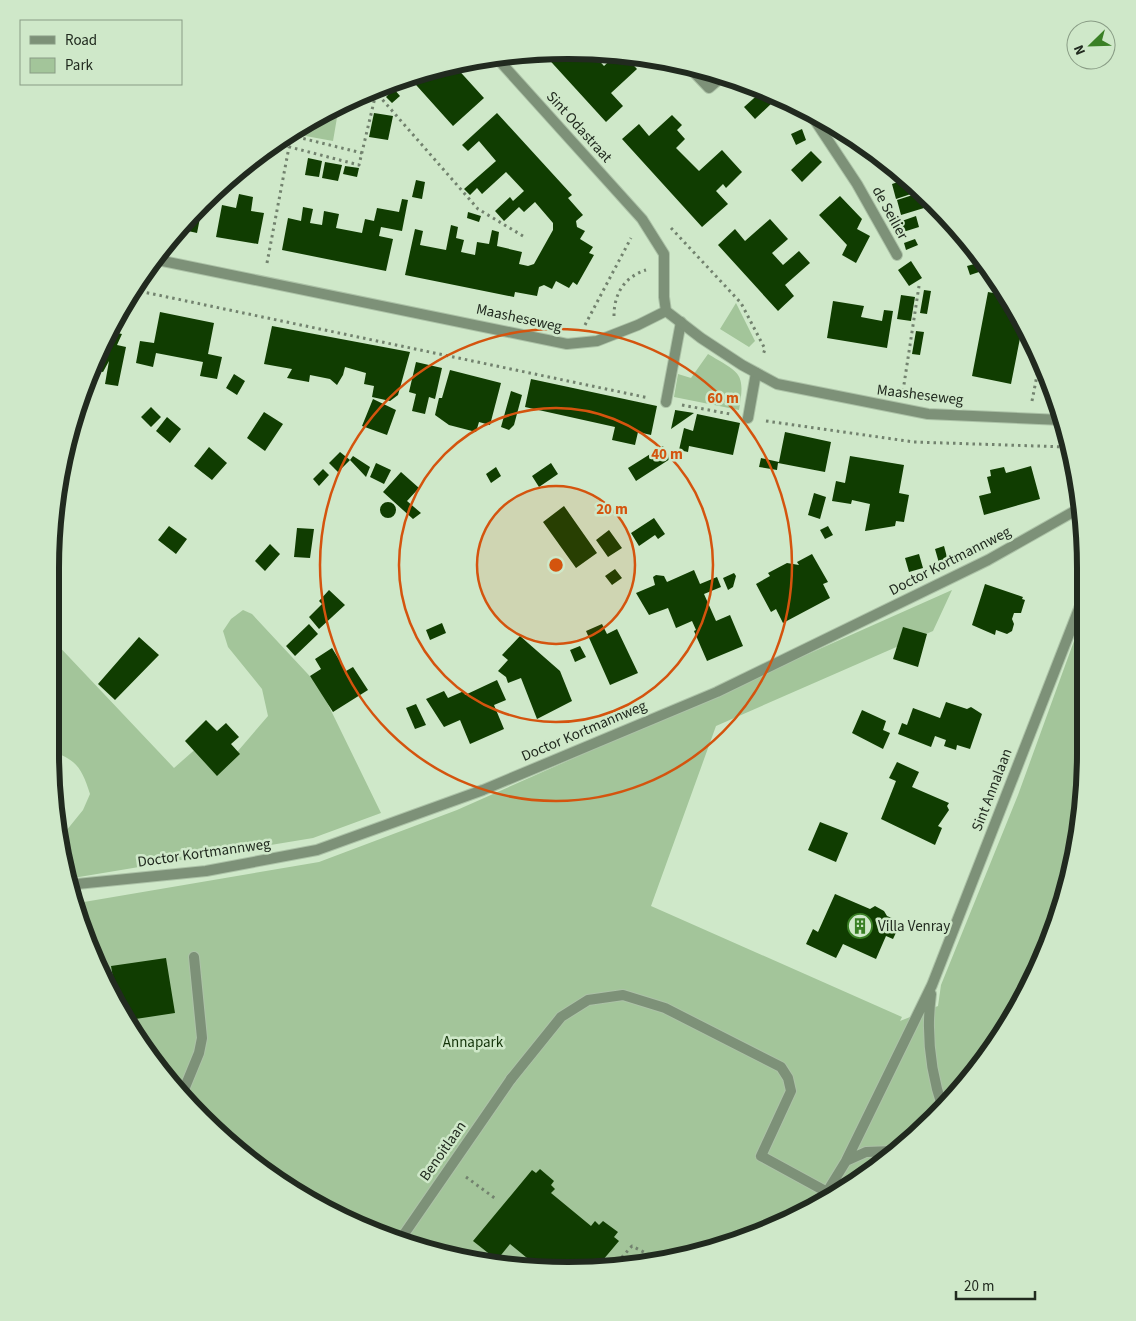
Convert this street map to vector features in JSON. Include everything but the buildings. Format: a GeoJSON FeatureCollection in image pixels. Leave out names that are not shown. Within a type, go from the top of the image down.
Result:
{"type":"FeatureCollection","features":[{"type":"Feature","properties":{"kind":"street","name":"Sint Odastraat"},"geometry":{"type":"LineString","coordinates":[[501,63],[642,219],[664,254],[664,297],[666,311]]}},
{"type":"Feature","properties":{"kind":"street"},"geometry":{"type":"LineString","coordinates":[[697,75],[709,88],[717,81]]}},
{"type":"Feature","properties":{"kind":"street","name":"de Seilier"},"geometry":{"type":"LineString","coordinates":[[817,124],[857,184],[897,255]]}},
{"type":"Feature","properties":{"kind":"street","name":"Maasheseweg"},"geometry":{"type":"LineString","coordinates":[[162,261],[567,344],[598,341],[666,311],[701,338],[777,384],[928,414],[1055,420]]}},
{"type":"Feature","properties":{"kind":"street"},"geometry":{"type":"LineString","coordinates":[[666,402],[680,322]]}},
{"type":"Feature","properties":{"kind":"street"},"geometry":{"type":"LineString","coordinates":[[748,418],[756,373]]}},
{"type":"Feature","properties":{"kind":"street","name":"Doctor Kortmannweg"},"geometry":{"type":"LineString","coordinates":[[76,884],[206,871],[317,850],[483,790],[717,692],[988,560],[1074,511]]}},
{"type":"Feature","properties":{"kind":"street","name":"Sint Annalaan"},"geometry":{"type":"LineString","coordinates":[[828,1191],[846,1161],[932,985],[1077,614]]}},
{"type":"Feature","properties":{"kind":"street"},"geometry":{"type":"LineString","coordinates":[[185,1088],[199,1053],[202,1038],[194,957]]}},
{"type":"Feature","properties":{"kind":"street","name":"Sint Annalaan"},"geometry":{"type":"LineString","coordinates":[[932,985],[929,1024],[930,1051],[934,1078],[940,1100]]}},
{"type":"Feature","properties":{"kind":"street","name":"Benoitlaan"},"geometry":{"type":"LineString","coordinates":[[404,1235],[511,1080],[561,1017],[588,1000],[623,995],[665,1008],[780,1067],[788,1078],[791,1091],[761,1156],[827,1192]]}},
{"type":"Feature","properties":{"kind":"street"},"geometry":{"type":"LineString","coordinates":[[846,1161],[866,1152],[885,1151]]}},
{"type":"Feature","properties":{"kind":"path"},"geometry":{"type":"LineString","coordinates":[[379,96],[478,209],[523,236]]}},
{"type":"Feature","properties":{"kind":"path"},"geometry":{"type":"LineString","coordinates":[[284,146],[359,165],[374,98]]}},
{"type":"Feature","properties":{"kind":"path"},"geometry":{"type":"LineString","coordinates":[[297,137],[362,152]]}},
{"type":"Feature","properties":{"kind":"path"},"geometry":{"type":"LineString","coordinates":[[263,281],[289,147]]}},
{"type":"Feature","properties":{"kind":"path"},"geometry":{"type":"LineString","coordinates":[[575,343],[642,219]]}},
{"type":"Feature","properties":{"kind":"path"},"geometry":{"type":"LineString","coordinates":[[669,226],[741,303],[765,349],[756,373]]}},
{"type":"Feature","properties":{"kind":"path"},"geometry":{"type":"LineString","coordinates":[[621,332],[614,316],[619,290],[627,280],[639,272],[664,266]]}},
{"type":"Feature","properties":{"kind":"path"},"geometry":{"type":"LineString","coordinates":[[900,409],[919,286]]}},
{"type":"Feature","properties":{"kind":"path"},"geometry":{"type":"LineString","coordinates":[[141,291],[748,418],[914,442],[1062,447]]}},
{"type":"Feature","properties":{"kind":"path"},"geometry":{"type":"LineString","coordinates":[[1028,420],[1038,372]]}},
{"type":"Feature","properties":{"kind":"path"},"geometry":{"type":"LineString","coordinates":[[451,1167],[496,1199]]}},
{"type":"Feature","properties":{"kind":"path"},"geometry":{"type":"LineString","coordinates":[[620,1259],[632,1246],[651,1255]]}},
{"type":"Feature","properties":{"kind":"green space"},"geometry":{"type":"Polygon","coordinates":[[[338,114],[333,141],[300,135],[338,114]]]}},
{"type":"Feature","properties":{"kind":"green space"},"geometry":{"type":"Polygon","coordinates":[[[736,303],[755,341],[749,347],[720,329],[736,303]]]}},
{"type":"Feature","properties":{"kind":"green space"},"geometry":{"type":"Polygon","coordinates":[[[708,354],[738,374],[741,387],[739,410],[674,397],[678,374],[691,378],[708,354]]]}},
{"type":"Feature","properties":{"kind":"green space","name":"Annapark"},"geometry":{"type":"Polygon","coordinates":[[[952,590],[933,631],[716,726],[651,906],[902,1017],[900,1021],[938,1006],[941,985],[1018,795],[1077,633],[1077,753],[1073,819],[1060,885],[1050,917],[1025,978],[1009,1008],[972,1063],[951,1089],[904,1136],[878,1157],[823,1194],[793,1210],[732,1235],[700,1245],[634,1258],[601,1261],[535,1261],[502,1258],[436,1245],[404,1235],[343,1210],[313,1194],[258,1157],[232,1136],[185,1089],[164,1063],[127,1008],[111,978],[81,902],[319,862],[457,810],[952,590]]]}},
{"type":"Feature","properties":{"kind":"green space"},"geometry":{"type":"Polygon","coordinates":[[[243,610],[252,614],[319,686],[381,813],[313,838],[74,878],[66,833],[83,810],[90,794],[77,766],[59,754],[59,646],[174,768],[199,746],[219,768],[238,751],[268,716],[262,689],[228,647],[223,631],[231,619],[243,610]]]}},
{"type":"Feature","properties":{"kind":"place","name":"Villa Venray"},"geometry":{"type":"Point","coordinates":[860,926]}}]}
